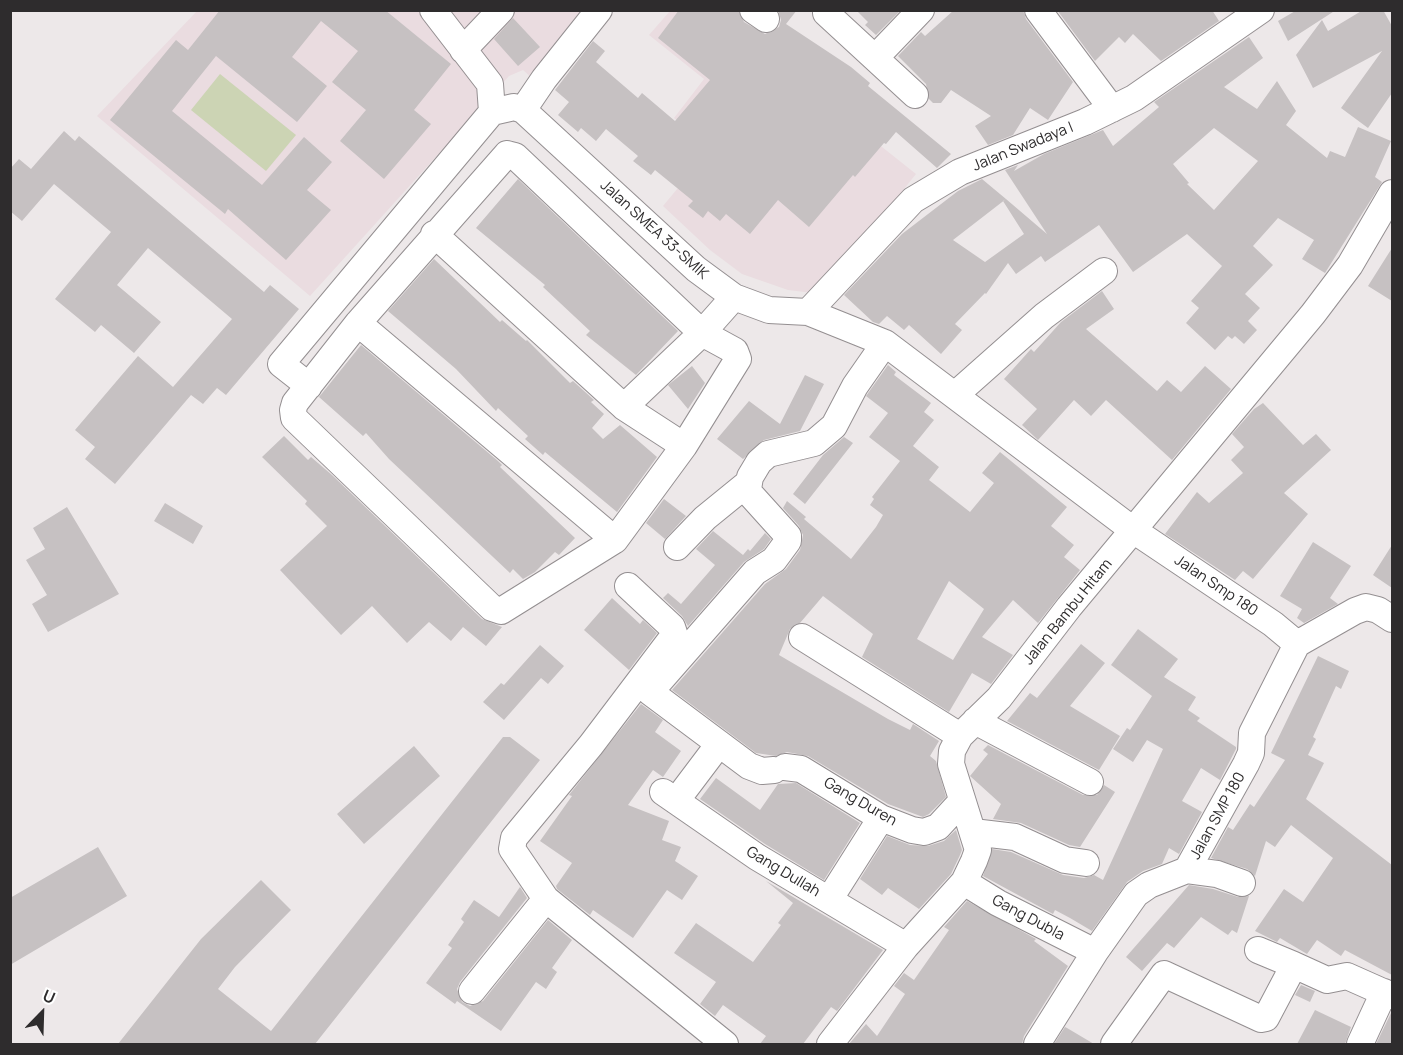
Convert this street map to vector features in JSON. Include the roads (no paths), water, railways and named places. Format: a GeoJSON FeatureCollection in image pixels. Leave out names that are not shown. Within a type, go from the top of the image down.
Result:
{"type":"FeatureCollection","features":[{"type":"Feature","properties":{"kind":"street"},"geometry":{"type":"LineString","coordinates":[[432,10],[490,84],[492,112]]}},
{"type":"Feature","properties":{"kind":"street"},"geometry":{"type":"LineString","coordinates":[[463,50],[501,10]]}},
{"type":"Feature","properties":{"kind":"street"},"geometry":{"type":"LineString","coordinates":[[309,386],[281,364],[492,112],[514,107],[524,110],[544,79],[599,10]]}},
{"type":"Feature","properties":{"kind":"street"},"geometry":{"type":"LineString","coordinates":[[875,58],[921,10]]}},
{"type":"Feature","properties":{"kind":"street"},"geometry":{"type":"LineString","coordinates":[[1038,10],[1112,109]]}},
{"type":"Feature","properties":{"kind":"street","name":"Jalan Swadaya I"},"geometry":{"type":"LineString","coordinates":[[808,312],[913,200],[960,172],[1112,109],[1153,86],[1251,12]]}},
{"type":"Feature","properties":{"kind":"street"},"geometry":{"type":"LineString","coordinates":[[826,13],[915,95]]}},
{"type":"Feature","properties":{"kind":"street","name":"Jalan SMEA 33-SMIK"},"geometry":{"type":"LineString","coordinates":[[524,110],[696,269],[734,297],[769,310],[808,312],[885,343],[956,394],[1133,530]]}},
{"type":"Feature","properties":{"kind":"street"},"geometry":{"type":"LineString","coordinates":[[511,154],[702,333],[735,351],[738,358],[684,446],[615,540],[505,610],[496,611],[294,418],[295,403],[358,323],[504,156],[511,154]]}},
{"type":"Feature","properties":{"kind":"street","name":"Jalan Bambu Hitam"},"geometry":{"type":"LineString","coordinates":[[830,1044],[906,946],[964,882],[978,850],[951,764],[952,751],[968,729],[999,698],[1069,607],[1313,314],[1350,265],[1392,193]]}},
{"type":"Feature","properties":{"kind":"street"},"geometry":{"type":"LineString","coordinates":[[434,234],[624,407],[684,446]]}},
{"type":"Feature","properties":{"kind":"street"},"geometry":{"type":"LineString","coordinates":[[956,394],[1044,316],[1104,271]]}},
{"type":"Feature","properties":{"kind":"street"},"geometry":{"type":"LineString","coordinates":[[624,407],[702,333],[734,297]]}},
{"type":"Feature","properties":{"kind":"street"},"geometry":{"type":"LineString","coordinates":[[358,323],[615,540]]}},
{"type":"Feature","properties":{"kind":"street"},"geometry":{"type":"LineString","coordinates":[[676,547],[705,518],[748,483],[759,462],[768,454],[814,443],[834,426],[855,386],[885,343]]}},
{"type":"Feature","properties":{"kind":"street"},"geometry":{"type":"LineString","coordinates":[[724,1044],[546,900],[512,849],[514,838],[682,639],[755,572],[774,560],[788,542],[788,536],[783,529],[751,495],[748,483]]}},
{"type":"Feature","properties":{"kind":"street","name":"Jalan Smp 180"},"geometry":{"type":"LineString","coordinates":[[1133,530],[1273,624],[1297,644]]}},
{"type":"Feature","properties":{"kind":"street"},"geometry":{"type":"LineString","coordinates":[[628,586],[682,639]]}},
{"type":"Feature","properties":{"kind":"street"},"geometry":{"type":"LineString","coordinates":[[1297,644],[1355,611],[1366,608],[1378,610],[1392,619]]}},
{"type":"Feature","properties":{"kind":"street"},"geometry":{"type":"LineString","coordinates":[[802,637],[968,729],[1090,782]]}},
{"type":"Feature","properties":{"kind":"street","name":"Gang Duren"},"geometry":{"type":"LineString","coordinates":[[682,639],[652,687],[652,695],[756,770],[801,769],[881,818],[912,830],[929,831],[943,823],[962,802]]}},
{"type":"Feature","properties":{"kind":"street","name":"Jalan SMP 180"},"geometry":{"type":"LineString","coordinates":[[1037,1044],[1095,952],[1136,894],[1149,885],[1187,870],[1246,764],[1251,753],[1252,733],[1297,644]]}},
{"type":"Feature","properties":{"kind":"street","name":"Gang Dullah"},"geometry":{"type":"LineString","coordinates":[[719,744],[669,796],[757,857],[906,946]]}},
{"type":"Feature","properties":{"kind":"street"},"geometry":{"type":"LineString","coordinates":[[829,900],[881,818]]}},
{"type":"Feature","properties":{"kind":"street"},"geometry":{"type":"LineString","coordinates":[[973,832],[1015,837],[1065,860],[1086,864]]}},
{"type":"Feature","properties":{"kind":"street"},"geometry":{"type":"LineString","coordinates":[[1187,870],[1217,874],[1242,883]]}},
{"type":"Feature","properties":{"kind":"street","name":"Gang Dubla"},"geometry":{"type":"LineString","coordinates":[[964,882],[998,903],[1095,952]]}},
{"type":"Feature","properties":{"kind":"street"},"geometry":{"type":"LineString","coordinates":[[471,991],[546,900]]}},
{"type":"Feature","properties":{"kind":"street"},"geometry":{"type":"LineString","coordinates":[[1258,950],[1327,980],[1347,975],[1388,994],[1360,1044]]}},
{"type":"Feature","properties":{"kind":"street"},"geometry":{"type":"LineString","coordinates":[[1113,1044],[1164,974],[1261,1019],[1266,1018],[1294,965]]}}]}
